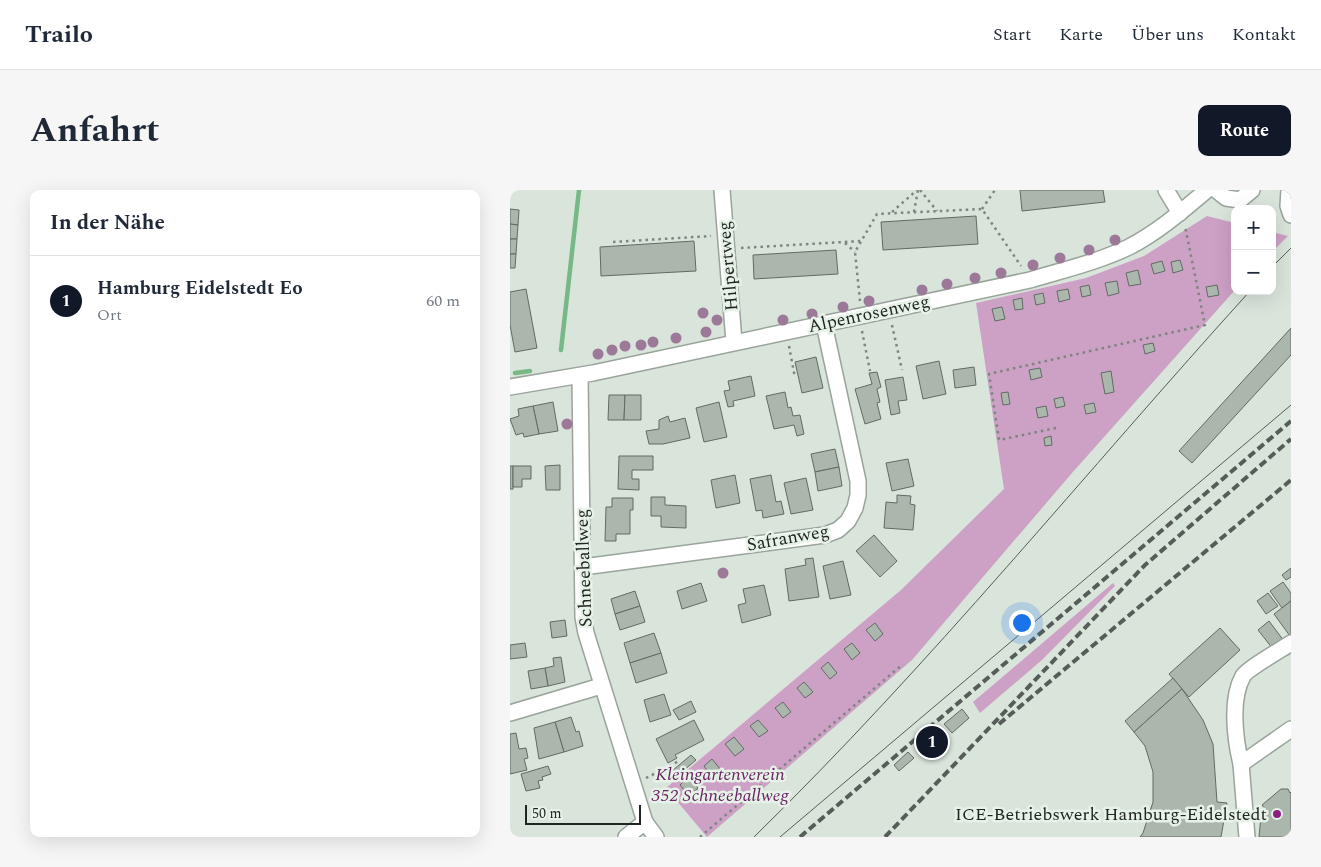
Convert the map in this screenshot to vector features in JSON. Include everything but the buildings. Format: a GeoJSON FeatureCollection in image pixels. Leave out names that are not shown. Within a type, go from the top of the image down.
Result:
{"type":"FeatureCollection","features":[{"type":"Feature","properties":{"kind":"street","name":"Hilpertweg"},"geometry":{"type":"LineString","coordinates":[[722,190],[734,342]]}},
{"type":"Feature","properties":{"kind":"street"},"geometry":{"type":"LineString","coordinates":[[1166,190],[1182,219]]}},
{"type":"Feature","properties":{"kind":"street","name":"Alpenrosenweg"},"geometry":{"type":"LineString","coordinates":[[510,387],[580,376],[824,324],[861,320],[1030,280],[1092,262],[1129,246],[1182,219],[1207,190]]}},
{"type":"Feature","properties":{"kind":"street"},"geometry":{"type":"LineString","coordinates":[[1216,190],[1232,200],[1240,200],[1252,190]]}},
{"type":"Feature","properties":{"kind":"street"},"geometry":{"type":"LineString","coordinates":[[1289,190],[1288,206],[1291,214]]}},
{"type":"Feature","properties":{"kind":"street","name":"Safranweg"},"geometry":{"type":"LineString","coordinates":[[583,567],[825,535],[838,530],[848,521],[855,508],[858,481],[824,324]]}},
{"type":"Feature","properties":{"kind":"street","name":"Schneeballweg"},"geometry":{"type":"LineString","coordinates":[[580,376],[583,617],[601,686],[645,822],[656,837]]}},
{"type":"Feature","properties":{"kind":"street"},"geometry":{"type":"LineString","coordinates":[[1247,837],[1241,764],[1235,731],[1237,693],[1243,674],[1291,643]]}},
{"type":"Feature","properties":{"kind":"street"},"geometry":{"type":"LineString","coordinates":[[510,713],[601,686]]}},
{"type":"Feature","properties":{"kind":"street"},"geometry":{"type":"LineString","coordinates":[[1241,764],[1291,729]]}},
{"type":"Feature","properties":{"kind":"street"},"geometry":{"type":"LineString","coordinates":[[626,837],[645,822]]}},
{"type":"Feature","properties":{"kind":"path"},"geometry":{"type":"LineString","coordinates":[[918,190],[937,211]]}},
{"type":"Feature","properties":{"kind":"path"},"geometry":{"type":"LineString","coordinates":[[914,212],[918,190]]}},
{"type":"Feature","properties":{"kind":"path"},"geometry":{"type":"LineString","coordinates":[[891,213],[918,190]]}},
{"type":"Feature","properties":{"kind":"path"},"geometry":{"type":"LineString","coordinates":[[982,209],[995,190]]}},
{"type":"Feature","properties":{"kind":"path"},"geometry":{"type":"LineString","coordinates":[[870,371],[861,320],[856,252],[877,214],[982,209]]}},
{"type":"Feature","properties":{"kind":"path"},"geometry":{"type":"LineString","coordinates":[[982,209],[1030,280]]}},
{"type":"Feature","properties":{"kind":"path"},"geometry":{"type":"LineString","coordinates":[[1056,428],[1000,440],[989,374],[1205,325],[1182,219]]}},
{"type":"Feature","properties":{"kind":"path"},"geometry":{"type":"LineString","coordinates":[[613,242],[716,235]]}},
{"type":"Feature","properties":{"kind":"path"},"geometry":{"type":"LineString","coordinates":[[734,248],[862,241]]}},
{"type":"Feature","properties":{"kind":"path"},"geometry":{"type":"LineString","coordinates":[[845,242],[856,252]]}},
{"type":"Feature","properties":{"kind":"path"},"geometry":{"type":"LineString","coordinates":[[890,319],[902,370]]}},
{"type":"Feature","properties":{"kind":"path"},"geometry":{"type":"LineString","coordinates":[[788,342],[795,378]]}},
{"type":"Feature","properties":{"kind":"path"},"geometry":{"type":"LineString","coordinates":[[700,837],[902,664]]}},
{"type":"Feature","properties":{"kind":"path"},"geometry":{"type":"LineString","coordinates":[[642,779],[679,761]]}},
{"type":"Feature","properties":{"kind":"green space","name":"Kleingartenverein 352 Schneeballweg"},"geometry":{"type":"Polygon","coordinates":[[[1207,216],[1231,222],[1231,294],[1072,473],[912,660],[707,837],[666,788],[901,590],[1004,489],[976,303],[1086,278],[1144,256],[1207,216]]]}},
{"type":"Feature","properties":{"kind":"green space"},"geometry":{"type":"Polygon","coordinates":[[[1276,233],[1288,236],[1276,248],[1276,233]]]}},
{"type":"Feature","properties":{"kind":"green space"},"geometry":{"type":"Polygon","coordinates":[[[1113,583],[1115,586],[1042,660],[980,713],[973,702],[1113,583]]]}},
{"type":"Feature","properties":{"kind":"waterway"},"geometry":{"type":"LineString","coordinates":[[561,350],[579,190]]}},
{"type":"Feature","properties":{"kind":"waterway"},"geometry":{"type":"LineString","coordinates":[[515,373],[530,371]]}},
{"type":"Feature","properties":{"kind":"tram line"},"geometry":{"type":"LineString","coordinates":[[1276,263],[1291,248]]}},
{"type":"Feature","properties":{"kind":"tram line"},"geometry":{"type":"LineString","coordinates":[[754,837],[883,705],[945,637],[1246,295]]}},
{"type":"Feature","properties":{"kind":"tram line"},"geometry":{"type":"LineString","coordinates":[[780,837],[1291,405]]}},
{"type":"Feature","properties":{"kind":"railway"},"geometry":{"type":"LineString","coordinates":[[800,837],[1291,421]]}},
{"type":"Feature","properties":{"kind":"railway"},"geometry":{"type":"LineString","coordinates":[[885,837],[1145,565],[1291,439]]}},
{"type":"Feature","properties":{"kind":"railway"},"geometry":{"type":"LineString","coordinates":[[999,724],[1291,480]]}},
{"type":"Feature","properties":{"kind":"place","name":"Hamburg Eidelstedt Eo"},"geometry":{"type":"Point","coordinates":[932,742]}},
{"type":"Feature","properties":{"kind":"place","name":"ICE-Betriebswerk Hamburg-Eidelstedt"},"geometry":{"type":"Point","coordinates":[1277,814]}}]}
